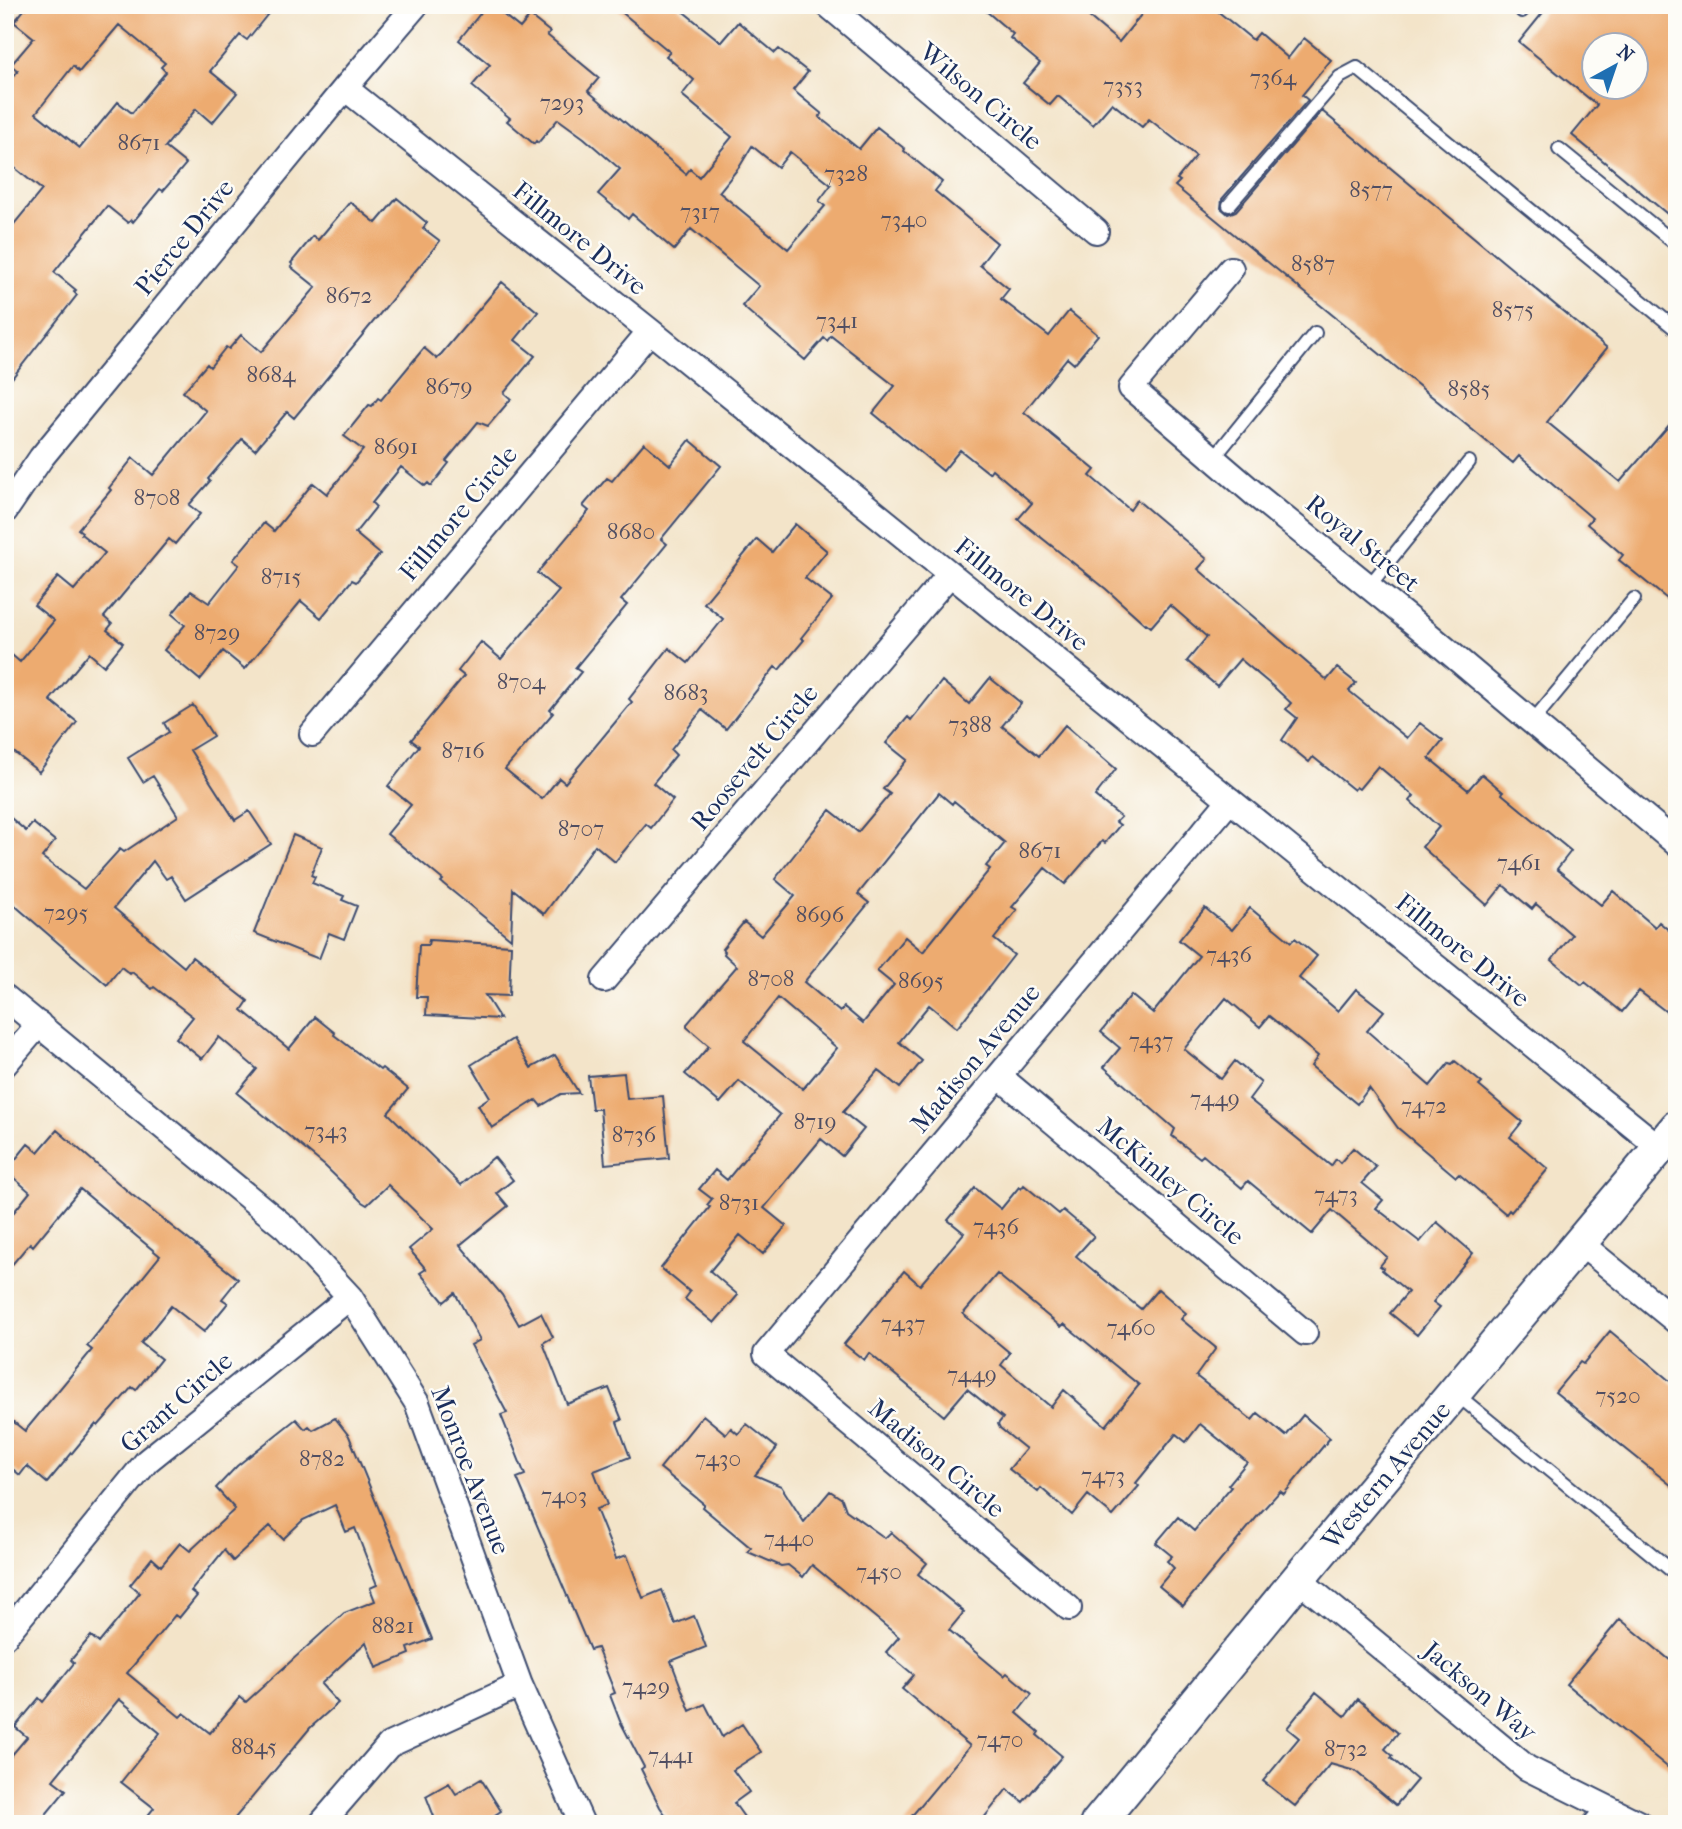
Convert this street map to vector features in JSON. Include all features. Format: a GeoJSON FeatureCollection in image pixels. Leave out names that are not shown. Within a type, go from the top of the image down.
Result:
{"type":"FeatureCollection","features":[{"type":"Feature","properties":{"kind":"main road","name":"Western Avenue"},"geometry":{"type":"LineString","coordinates":[[1097,1824],[1298,1579],[1668,1138]]}},
{"type":"Feature","properties":{"kind":"street","name":"Pierce Drive"},"geometry":{"type":"LineString","coordinates":[[5,511],[41,458],[416,5]]}},
{"type":"Feature","properties":{"kind":"street","name":"Wilson Circle"},"geometry":{"type":"LineString","coordinates":[[828,5],[1096,231]]}},
{"type":"Feature","properties":{"kind":"street","name":"Fillmore Drive"},"geometry":{"type":"LineString","coordinates":[[345,88],[1230,800],[1668,1138]]}},
{"type":"Feature","properties":{"kind":"street","name":"Royal Street"},"geometry":{"type":"LineString","coordinates":[[1231,269],[1130,388],[1677,844]]}},
{"type":"Feature","properties":{"kind":"street","name":"Fillmore Circle"},"geometry":{"type":"LineString","coordinates":[[312,734],[650,331]]}},
{"type":"Feature","properties":{"kind":"street","name":"Roosevelt Circle"},"geometry":{"type":"LineString","coordinates":[[604,980],[950,574]]}},
{"type":"Feature","properties":{"kind":"street","name":"Madison Avenue"},"geometry":{"type":"LineString","coordinates":[[766,1354],[1230,800]]}},
{"type":"Feature","properties":{"kind":"street","name":"Monroe Avenue"},"geometry":{"type":"LineString","coordinates":[[5,997],[286,1228],[350,1297],[417,1404],[520,1685],[582,1824]]}},
{"type":"Feature","properties":{"kind":"street"},"geometry":{"type":"LineString","coordinates":[[5,1064],[38,1024]]}},
{"type":"Feature","properties":{"kind":"street","name":"McKinley Circle"},"geometry":{"type":"LineString","coordinates":[[999,1076],[1305,1332]]}},
{"type":"Feature","properties":{"kind":"street"},"geometry":{"type":"LineString","coordinates":[[1580,1243],[1677,1322]]}},
{"type":"Feature","properties":{"kind":"street","name":"Grant Circle"},"geometry":{"type":"LineString","coordinates":[[5,1636],[146,1461],[350,1297]]}},
{"type":"Feature","properties":{"kind":"street","name":"Madison Circle"},"geometry":{"type":"LineString","coordinates":[[766,1354],[1069,1608]]}},
{"type":"Feature","properties":{"kind":"street","name":"Jackson Way"},"geometry":{"type":"LineString","coordinates":[[1298,1579],[1527,1768],[1640,1824]]}},
{"type":"Feature","properties":{"kind":"street"},"geometry":{"type":"LineString","coordinates":[[321,1824],[389,1745],[520,1685]]}},
{"type":"Feature","properties":{"kind":"lane"},"geometry":{"type":"LineString","coordinates":[[1229,205],[1340,78],[1357,68],[1677,330]]}},
{"type":"Feature","properties":{"kind":"lane"},"geometry":{"type":"LineString","coordinates":[[1559,149],[1677,245]]}},
{"type":"Feature","properties":{"kind":"lane"},"geometry":{"type":"LineString","coordinates":[[1213,458],[1315,333]]}},
{"type":"Feature","properties":{"kind":"lane"},"geometry":{"type":"LineString","coordinates":[[1369,586],[1469,462]]}},
{"type":"Feature","properties":{"kind":"lane"},"geometry":{"type":"LineString","coordinates":[[1532,722],[1634,599]]}},
{"type":"Feature","properties":{"kind":"lane"},"geometry":{"type":"LineString","coordinates":[[1455,1392],[1677,1575]]}},
{"type":"Feature","properties":{"kind":"lane"},"geometry":{"type":"LineString","coordinates":[[1588,1824],[1604,1805]]}},
{"type":"Feature","properties":{"kind":"building"},"geometry":{"type":"Polygon","coordinates":[[[28,5],[275,5],[247,40],[240,35],[210,71],[237,93],[212,123],[196,109],[165,147],[186,164],[163,191],[160,189],[133,222],[131,220],[128,223],[107,206],[54,272],[76,290],[74,292],[77,295],[5,387],[5,235],[42,190],[5,160],[5,85],[18,71],[11,65],[34,38],[14,22],[28,5]],[[119,25],[79,72],[73,66],[36,113],[80,148],[118,102],[132,113],[166,72],[161,67],[165,63],[119,25]]]}},
{"type":"Feature","properties":{"kind":"building"},"geometry":{"type":"Polygon","coordinates":[[[487,5],[491,5],[520,28],[530,16],[550,32],[547,35],[599,78],[588,91],[686,174],[690,169],[699,177],[732,137],[682,95],[694,80],[666,56],[670,52],[613,5],[675,5],[721,42],[738,22],[775,53],[779,49],[808,72],[793,90],[822,114],[819,117],[859,149],[877,127],[905,149],[904,151],[942,182],[935,191],[997,243],[980,265],[1009,289],[1001,299],[1049,336],[1069,311],[1098,335],[1074,364],[1067,358],[1024,412],[1095,470],[1090,476],[1130,510],[1137,500],[1207,559],[1198,569],[1327,680],[1337,668],[1356,683],[1349,691],[1407,738],[1420,723],[1443,741],[1429,758],[1468,790],[1482,774],[1571,851],[1557,869],[1601,905],[1613,891],[1655,927],[1659,922],[1677,937],[1677,1020],[1639,991],[1622,1012],[1585,982],[1582,985],[1552,960],[1572,935],[1536,904],[1532,909],[1503,885],[1487,905],[1422,847],[1439,827],[1410,801],[1414,796],[1378,766],[1359,789],[1356,787],[1354,790],[1313,757],[1309,762],[1282,740],[1297,718],[1286,709],[1291,703],[1276,689],[1240,659],[1217,686],[1187,661],[1207,637],[1170,605],[1151,627],[1145,624],[1106,589],[1018,519],[1032,503],[992,469],[989,473],[960,450],[943,471],[873,413],[895,386],[831,336],[827,341],[824,338],[805,360],[742,306],[759,286],[691,229],[674,250],[632,214],[628,219],[598,194],[620,169],[584,138],[558,119],[538,143],[536,141],[534,144],[507,121],[510,118],[472,86],[490,65],[459,40],[487,5]],[[752,146],[719,192],[788,249],[825,206],[819,201],[831,185],[790,152],[778,167],[752,146]]]}},
{"type":"Feature","properties":{"kind":"building"},"geometry":{"type":"Polygon","coordinates":[[[979,5],[1075,5],[1119,42],[1149,5],[1210,5],[1253,40],[1259,33],[1288,58],[1304,38],[1331,60],[1302,95],[1308,100],[1222,199],[1221,208],[1228,214],[1236,211],[1322,111],[1607,348],[1547,422],[1620,482],[1677,416],[1677,607],[1619,560],[1623,555],[1587,524],[1592,518],[1519,456],[1513,463],[1175,186],[1180,181],[1177,179],[1196,156],[1149,119],[1142,127],[1112,103],[1093,125],[1058,96],[1050,105],[1023,83],[1040,63],[1010,38],[1013,34],[979,5]]]}},
{"type":"Feature","properties":{"kind":"building"},"geometry":{"type":"Polygon","coordinates":[[[1549,5],[1677,5],[1677,222],[1572,135],[1597,105],[1593,102],[1650,102],[1650,32],[1580,32],[1580,91],[1519,42],[1549,5]]]}},
{"type":"Feature","properties":{"kind":"building"},"geometry":{"type":"Polygon","coordinates":[[[397,198],[427,223],[423,228],[440,241],[294,418],[287,412],[255,450],[242,439],[208,479],[210,481],[189,505],[200,514],[175,544],[169,539],[104,617],[112,624],[107,630],[123,643],[104,666],[89,653],[50,700],[77,722],[39,772],[5,745],[5,649],[20,662],[54,621],[34,605],[58,577],[74,590],[105,553],[78,529],[111,490],[109,488],[133,458],[153,475],[206,411],[183,392],[207,364],[210,367],[226,347],[229,349],[241,335],[261,352],[316,287],[291,267],[291,263],[313,236],[318,240],[350,202],[376,223],[397,198]]]}},
{"type":"Feature","properties":{"kind":"building"},"geometry":{"type":"Polygon","coordinates":[[[502,282],[538,312],[515,340],[535,356],[504,393],[511,399],[488,426],[478,422],[446,461],[449,463],[431,486],[428,483],[425,486],[401,467],[372,503],[376,507],[355,533],[380,554],[356,582],[352,580],[321,618],[301,601],[245,669],[223,651],[200,680],[164,650],[185,625],[172,614],[191,591],[209,603],[239,565],[233,560],[264,523],[274,531],[313,483],[327,494],[363,450],[344,436],[369,405],[372,406],[378,398],[381,400],[424,348],[437,359],[502,282]]]}},
{"type":"Feature","properties":{"kind":"building"},"geometry":{"type":"Polygon","coordinates":[[[690,440],[721,466],[661,539],[667,544],[621,600],[627,605],[575,668],[581,672],[550,710],[553,713],[505,769],[542,799],[559,778],[565,783],[632,702],[629,699],[669,648],[688,663],[723,619],[704,603],[757,539],[772,552],[795,524],[827,551],[805,578],[832,599],[801,638],[804,640],[779,670],[775,667],[726,729],[702,710],[671,750],[676,755],[653,783],[673,800],[651,828],[646,824],[615,862],[595,845],[544,914],[513,889],[511,939],[387,834],[411,805],[388,786],[419,746],[411,740],[464,676],[458,671],[481,642],[501,659],[559,591],[537,573],[589,511],[583,506],[607,478],[612,481],[644,443],[670,465],[690,440]]]}},
{"type":"Feature","properties":{"kind":"building"},"geometry":{"type":"Polygon","coordinates":[[[990,678],[1021,703],[1002,726],[1039,756],[1065,725],[1116,769],[1095,796],[1121,817],[1116,822],[1120,825],[1105,843],[1102,841],[1065,884],[1045,868],[1012,907],[1017,910],[994,939],[1014,955],[957,1028],[929,1005],[899,1042],[922,1061],[900,1088],[878,1070],[843,1112],[864,1129],[842,1156],[821,1139],[764,1208],[786,1226],[763,1254],[740,1235],[710,1271],[738,1295],[714,1323],[685,1299],[690,1292],[661,1268],[710,1207],[707,1205],[712,1199],[699,1189],[715,1170],[727,1180],[780,1115],[739,1081],[720,1103],[685,1074],[709,1046],[687,1027],[687,1024],[737,966],[722,949],[744,922],[761,936],[795,896],[775,879],[830,810],[858,832],[890,794],[883,789],[907,760],[886,743],[908,717],[911,720],[942,681],[969,704],[990,678]],[[939,793],[858,894],[869,903],[804,982],[840,1012],[844,1007],[863,1023],[894,985],[877,971],[905,937],[923,952],[990,869],[986,866],[1005,843],[954,801],[952,804],[939,793]],[[778,998],[744,1041],[803,1089],[837,1048],[778,998]]]}},
{"type":"Feature","properties":{"kind":"building"},"geometry":{"type":"Polygon","coordinates":[[[193,705],[213,736],[190,750],[235,820],[249,811],[271,844],[186,899],[171,876],[166,879],[153,861],[114,908],[184,967],[192,957],[248,1001],[242,1010],[289,1049],[315,1017],[335,1033],[334,1035],[380,1070],[382,1068],[408,1089],[388,1113],[461,1185],[494,1157],[513,1180],[497,1193],[508,1206],[460,1245],[502,1295],[519,1325],[541,1313],[553,1337],[543,1343],[567,1404],[609,1388],[622,1420],[617,1422],[630,1457],[594,1471],[607,1505],[596,1509],[616,1559],[627,1555],[643,1598],[662,1590],[675,1624],[694,1616],[706,1647],[671,1661],[690,1711],[705,1704],[722,1737],[742,1724],[761,1752],[733,1770],[749,1792],[734,1803],[749,1824],[672,1824],[660,1807],[641,1769],[644,1767],[620,1721],[610,1695],[615,1693],[597,1648],[590,1650],[517,1478],[525,1475],[501,1415],[507,1413],[471,1345],[480,1340],[455,1293],[444,1302],[420,1273],[426,1269],[409,1249],[433,1229],[388,1185],[367,1205],[362,1202],[325,1166],[237,1093],[257,1069],[219,1037],[202,1059],[176,1038],[193,1017],[154,987],[152,989],[132,972],[130,974],[121,967],[107,985],[5,897],[5,813],[26,831],[33,823],[55,841],[42,857],[84,889],[120,849],[124,852],[178,816],[153,776],[143,782],[128,758],[169,732],[164,723],[193,705]]]}},
{"type":"Feature","properties":{"kind":"building"},"geometry":{"type":"Polygon","coordinates":[[[293,835],[322,847],[311,875],[315,877],[312,883],[344,896],[342,900],[357,906],[344,939],[329,933],[319,959],[254,933],[293,835]]]}},
{"type":"Feature","properties":{"kind":"building"},"geometry":{"type":"Polygon","coordinates":[[[1205,908],[1232,930],[1250,908],[1291,942],[1295,938],[1317,956],[1299,978],[1338,1011],[1356,989],[1384,1011],[1367,1031],[1430,1086],[1449,1063],[1455,1061],[1482,1083],[1479,1086],[1522,1122],[1510,1137],[1548,1169],[1511,1212],[1509,1210],[1506,1214],[1459,1174],[1456,1177],[1398,1128],[1369,1088],[1357,1104],[1311,1066],[1318,1056],[1269,1016],[1260,1027],[1226,998],[1184,1049],[1221,1079],[1235,1061],[1261,1083],[1249,1099],[1331,1166],[1336,1159],[1340,1163],[1353,1148],[1376,1167],[1362,1183],[1383,1200],[1376,1208],[1420,1242],[1437,1222],[1473,1253],[1433,1302],[1440,1307],[1417,1335],[1390,1313],[1408,1292],[1382,1270],[1380,1266],[1387,1257],[1332,1210],[1312,1234],[1248,1181],[1242,1188],[1203,1155],[1200,1158],[1172,1136],[1175,1129],[1104,1067],[1120,1048],[1101,1032],[1131,995],[1153,1013],[1199,956],[1179,940],[1205,908]]]}},
{"type":"Feature","properties":{"kind":"building"},"geometry":{"type":"Polygon","coordinates":[[[429,940],[511,945],[509,996],[485,995],[500,1019],[426,1015],[427,997],[416,997],[419,945],[428,945],[429,940]]]}},
{"type":"Feature","properties":{"kind":"building"},"geometry":{"type":"Polygon","coordinates":[[[513,1039],[531,1068],[555,1055],[579,1093],[561,1094],[541,1106],[536,1100],[492,1128],[478,1105],[490,1097],[471,1065],[513,1039]]]}},
{"type":"Feature","properties":{"kind":"building"},"geometry":{"type":"Polygon","coordinates":[[[624,1073],[627,1099],[663,1096],[669,1158],[605,1164],[600,1109],[592,1109],[588,1076],[624,1073]]]}},
{"type":"Feature","properties":{"kind":"building"},"geometry":{"type":"Polygon","coordinates":[[[57,1130],[131,1194],[238,1279],[222,1299],[228,1303],[204,1332],[171,1306],[141,1343],[161,1359],[136,1390],[132,1387],[98,1426],[96,1424],[47,1483],[27,1466],[20,1475],[5,1463],[5,1415],[25,1431],[92,1350],[87,1346],[160,1256],[80,1189],[33,1246],[30,1243],[5,1273],[5,1223],[30,1192],[6,1171],[28,1144],[38,1152],[57,1130]]]}},
{"type":"Feature","properties":{"kind":"building"},"geometry":{"type":"Polygon","coordinates":[[[1024,1185],[1059,1214],[1063,1210],[1094,1236],[1076,1256],[1141,1309],[1158,1289],[1186,1313],[1181,1319],[1216,1348],[1196,1376],[1252,1420],[1258,1413],[1286,1436],[1303,1415],[1330,1438],[1284,1494],[1280,1491],[1261,1512],[1183,1606],[1159,1586],[1174,1568],[1167,1561],[1172,1556],[1156,1543],[1178,1517],[1194,1531],[1231,1487],[1228,1485],[1247,1462],[1200,1424],[1186,1442],[1176,1434],[1136,1483],[1139,1486],[1113,1516],[1088,1495],[1072,1515],[1041,1488],[1038,1492],[1009,1469],[1026,1449],[1000,1428],[998,1424],[1003,1418],[967,1389],[944,1416],[869,1353],[864,1360],[844,1344],[904,1271],[920,1285],[964,1233],[948,1220],[975,1188],[1001,1209],[1019,1187],[1021,1189],[1024,1185]],[[997,1274],[963,1314],[1010,1353],[1001,1365],[1051,1407],[1064,1390],[1106,1426],[1139,1385],[1064,1324],[1061,1327],[997,1274]]]}},
{"type":"Feature","properties":{"kind":"building"},"geometry":{"type":"Polygon","coordinates":[[[1610,1331],[1677,1387],[1677,1490],[1555,1392],[1610,1331]]]}},
{"type":"Feature","properties":{"kind":"building"},"geometry":{"type":"Polygon","coordinates":[[[703,1415],[726,1434],[731,1428],[738,1434],[747,1424],[777,1448],[755,1475],[781,1486],[804,1522],[830,1491],[842,1499],[846,1510],[885,1538],[891,1532],[927,1563],[918,1574],[964,1612],[949,1630],[1004,1676],[1007,1673],[1032,1694],[1017,1713],[1062,1756],[1023,1802],[1007,1789],[979,1824],[905,1824],[970,1746],[902,1689],[914,1675],[886,1652],[899,1637],[812,1565],[803,1577],[788,1565],[781,1566],[748,1552],[751,1548],[660,1468],[703,1415]]]}},
{"type":"Feature","properties":{"kind":"building"},"geometry":{"type":"Polygon","coordinates":[[[335,1418],[349,1436],[432,1639],[408,1648],[410,1654],[376,1668],[366,1642],[321,1684],[338,1703],[310,1728],[230,1824],[141,1824],[154,1808],[121,1782],[160,1733],[119,1699],[53,1780],[66,1790],[38,1824],[5,1824],[5,1763],[27,1737],[15,1727],[39,1698],[43,1702],[74,1663],[71,1660],[91,1636],[99,1643],[140,1593],[130,1585],[152,1558],[161,1566],[180,1543],[190,1551],[235,1509],[216,1488],[237,1466],[296,1419],[305,1429],[309,1426],[313,1430],[335,1418]],[[335,1505],[303,1520],[283,1539],[270,1526],[233,1561],[224,1550],[191,1591],[197,1596],[179,1618],[175,1615],[127,1673],[180,1717],[184,1713],[210,1733],[240,1697],[246,1702],[344,1613],[375,1601],[370,1588],[377,1585],[355,1528],[346,1532],[335,1505]]]}},
{"type":"Feature","properties":{"kind":"building"},"geometry":{"type":"Polygon","coordinates":[[[1620,1619],[1677,1666],[1677,1775],[1566,1684],[1620,1619]]]}},
{"type":"Feature","properties":{"kind":"building"},"geometry":{"type":"Polygon","coordinates":[[[1316,1692],[1345,1716],[1358,1699],[1398,1733],[1385,1749],[1393,1756],[1391,1758],[1417,1780],[1396,1805],[1355,1771],[1330,1764],[1295,1806],[1263,1781],[1299,1738],[1287,1728],[1316,1692]]]}},
{"type":"Feature","properties":{"kind":"building"},"geometry":{"type":"Polygon","coordinates":[[[481,1779],[501,1811],[481,1824],[437,1824],[426,1796],[449,1783],[456,1794],[481,1779]]]}}]}
